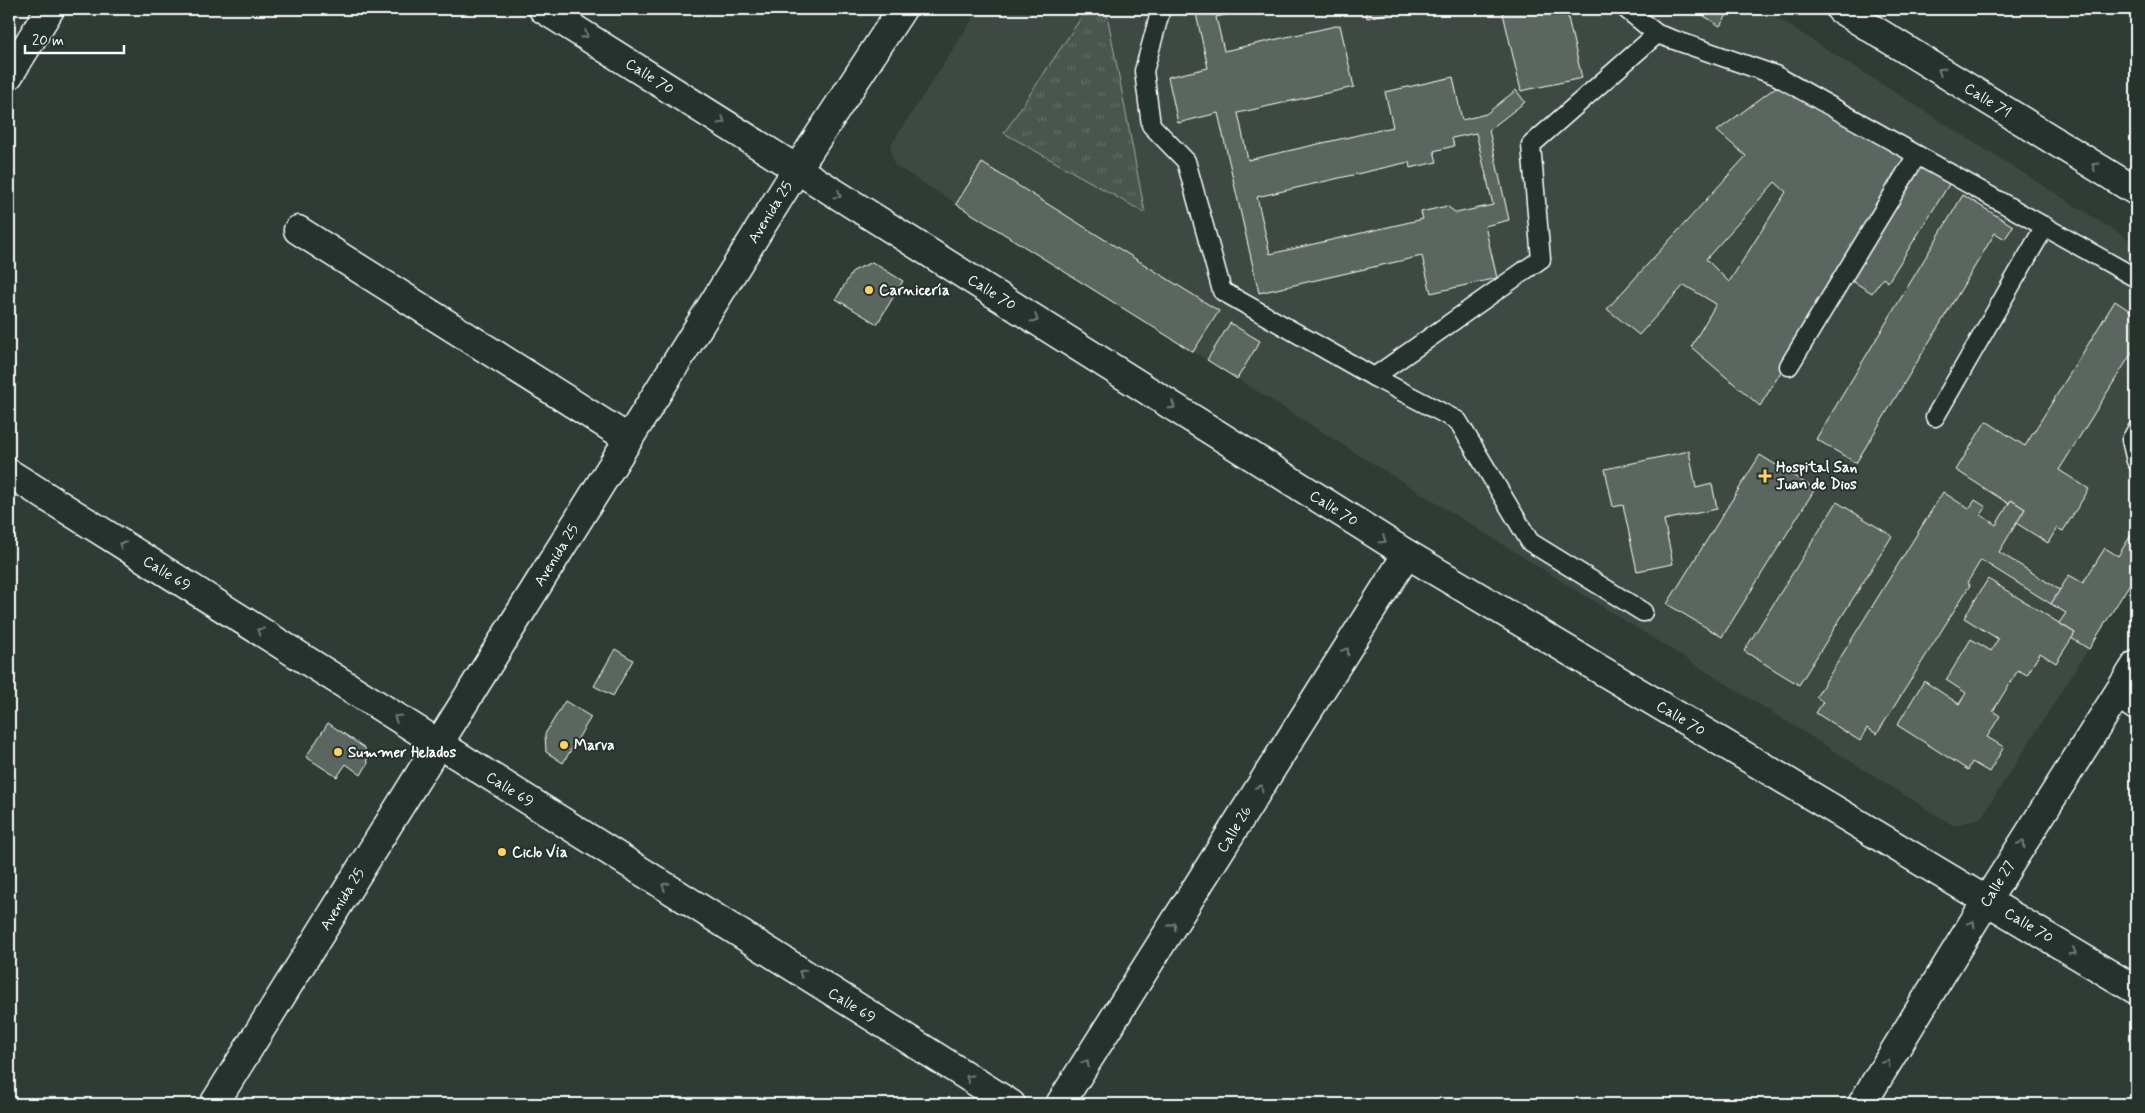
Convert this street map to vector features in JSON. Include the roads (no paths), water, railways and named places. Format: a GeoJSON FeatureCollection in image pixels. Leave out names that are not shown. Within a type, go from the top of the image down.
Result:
{"type":"FeatureCollection","features":[{"type":"Feature","properties":{"kind":"street"},"geometry":{"type":"LineString","coordinates":[[9,75],[50,9]]}},
{"type":"Feature","properties":{"kind":"street","name":"Calle 70"},"geometry":{"type":"LineString","coordinates":[[543,9],[1407,554],[2136,990]]}},
{"type":"Feature","properties":{"kind":"street","name":"Avenida 25"},"geometry":{"type":"LineString","coordinates":[[214,1104],[797,169],[902,9]]}},
{"type":"Feature","properties":{"kind":"street","name":"Calle 71"},"geometry":{"type":"LineString","coordinates":[[1840,9],[2136,191]]}},
{"type":"Feature","properties":{"kind":"street"},"geometry":{"type":"LineString","coordinates":[[298,230],[629,438]]}},
{"type":"Feature","properties":{"kind":"street","name":"Calle 69"},"geometry":{"type":"LineString","coordinates":[[9,473],[1010,1104]]}},
{"type":"Feature","properties":{"kind":"street","name":"Calle 26"},"geometry":{"type":"LineString","coordinates":[[1060,1104],[1407,554]]}},
{"type":"Feature","properties":{"kind":"street","name":"Calle 27"},"geometry":{"type":"LineString","coordinates":[[1862,1104],[1987,900],[2126,705],[2136,665]]}},
{"type":"Feature","properties":{"kind":"lane"},"geometry":{"type":"LineString","coordinates":[[1161,9],[1144,71],[1151,125],[1186,161],[1222,291],[1374,377],[1458,421],[1530,542],[1643,612]]}},
{"type":"Feature","properties":{"kind":"lane"},"geometry":{"type":"LineString","coordinates":[[1626,9],[1657,34],[1775,74],[2136,278]]}},
{"type":"Feature","properties":{"kind":"lane"},"geometry":{"type":"LineString","coordinates":[[1374,377],[1541,258],[1531,145],[1657,34]]}},
{"type":"Feature","properties":{"kind":"lane"},"geometry":{"type":"LineString","coordinates":[[1789,366],[1917,155]]}},
{"type":"Feature","properties":{"kind":"lane"},"geometry":{"type":"LineString","coordinates":[[1935,417],[2045,226]]}},
{"type":"Feature","properties":{"kind":"lane"},"geometry":{"type":"LineString","coordinates":[[2136,431],[2131,440],[2136,461]]}},
{"type":"Feature","properties":{"kind":"place","name":"Carnicería"},"geometry":{"type":"Point","coordinates":[869,290]}},
{"type":"Feature","properties":{"kind":"place","name":"Hospital San Juan de Dios"},"geometry":{"type":"Point","coordinates":[1765,476]}},
{"type":"Feature","properties":{"kind":"place","name":"Marva"},"geometry":{"type":"Point","coordinates":[564,745]}},
{"type":"Feature","properties":{"kind":"place","name":"Summer Helados"},"geometry":{"type":"Point","coordinates":[338,752]}},
{"type":"Feature","properties":{"kind":"place","name":"Ciclo Via"},"geometry":{"type":"Point","coordinates":[502,852]}}]}
